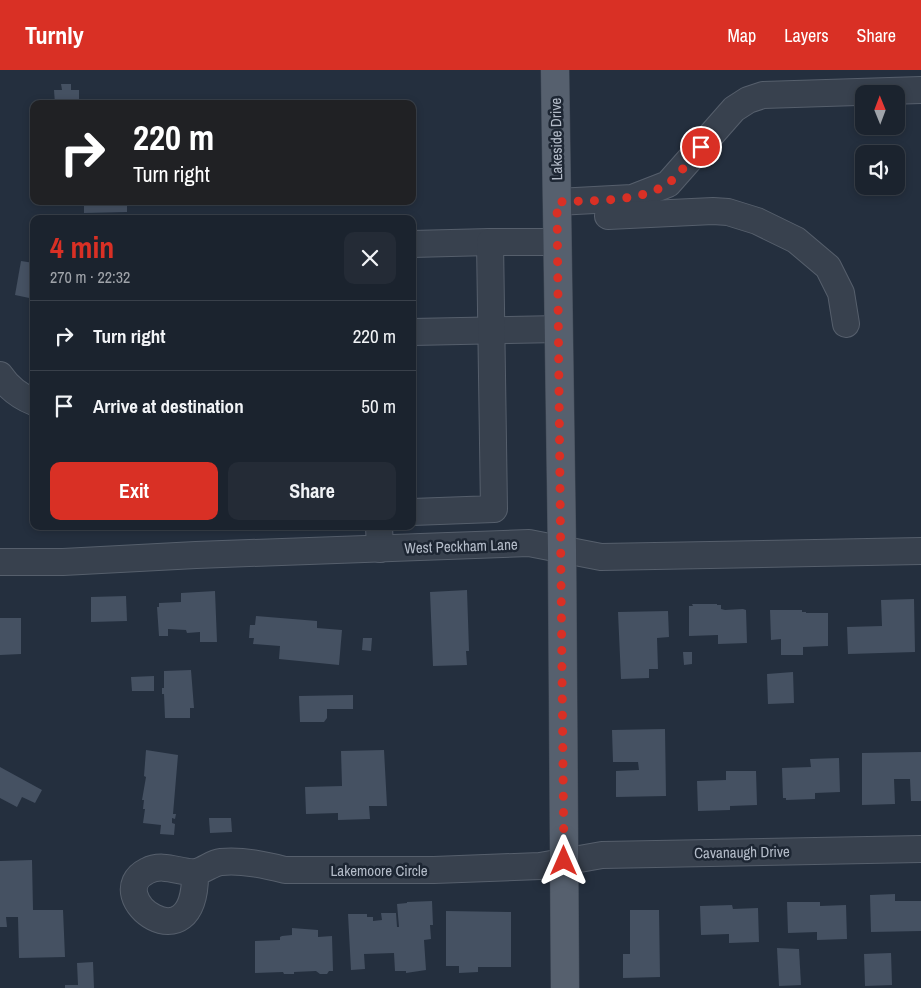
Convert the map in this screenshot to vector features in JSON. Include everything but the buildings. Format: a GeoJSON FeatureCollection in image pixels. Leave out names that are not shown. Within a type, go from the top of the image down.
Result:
{"type":"FeatureCollection","features":[{"type":"Feature","properties":{"kind":"main road","name":"Lakeside Drive"},"geometry":{"type":"LineString","coordinates":[[555,70],[562,550],[565,988]]}},
{"type":"Feature","properties":{"kind":"street"},"geometry":{"type":"LineString","coordinates":[[416,244],[490,242],[632,198],[668,184],[734,109],[748,100],[763,95],[921,90]]}},
{"type":"Feature","properties":{"kind":"street"},"geometry":{"type":"LineString","coordinates":[[557,221],[713,211],[728,212],[756,221],[796,240],[828,267],[841,293],[846,324]]}},
{"type":"Feature","properties":{"kind":"street"},"geometry":{"type":"LineString","coordinates":[[416,512],[494,509],[490,242]]}},
{"type":"Feature","properties":{"kind":"street"},"geometry":{"type":"LineString","coordinates":[[416,332],[558,329]]}},
{"type":"Feature","properties":{"kind":"street"},"geometry":{"type":"LineString","coordinates":[[0,375],[24,398],[30,400]]}},
{"type":"Feature","properties":{"kind":"street","name":"West Peckham Lane"},"geometry":{"type":"LineString","coordinates":[[0,562],[63,562],[187,555],[379,538],[529,543],[602,557],[921,552]]}},
{"type":"Feature","properties":{"kind":"street","name":"Cavanaugh Drive"},"geometry":{"type":"LineString","coordinates":[[564,861],[602,855],[921,849]]}},
{"type":"Feature","properties":{"kind":"street","name":"Lakemoore Circle"},"geometry":{"type":"LineString","coordinates":[[195,872],[220,862],[262,864],[285,870],[434,870],[540,866],[564,861]]}},
{"type":"Feature","properties":{"kind":"route"},"geometry":{"type":"LineString","coordinates":[[564,861],[557,202],[632,198],[650,192],[668,184],[701,147]]}}]}
